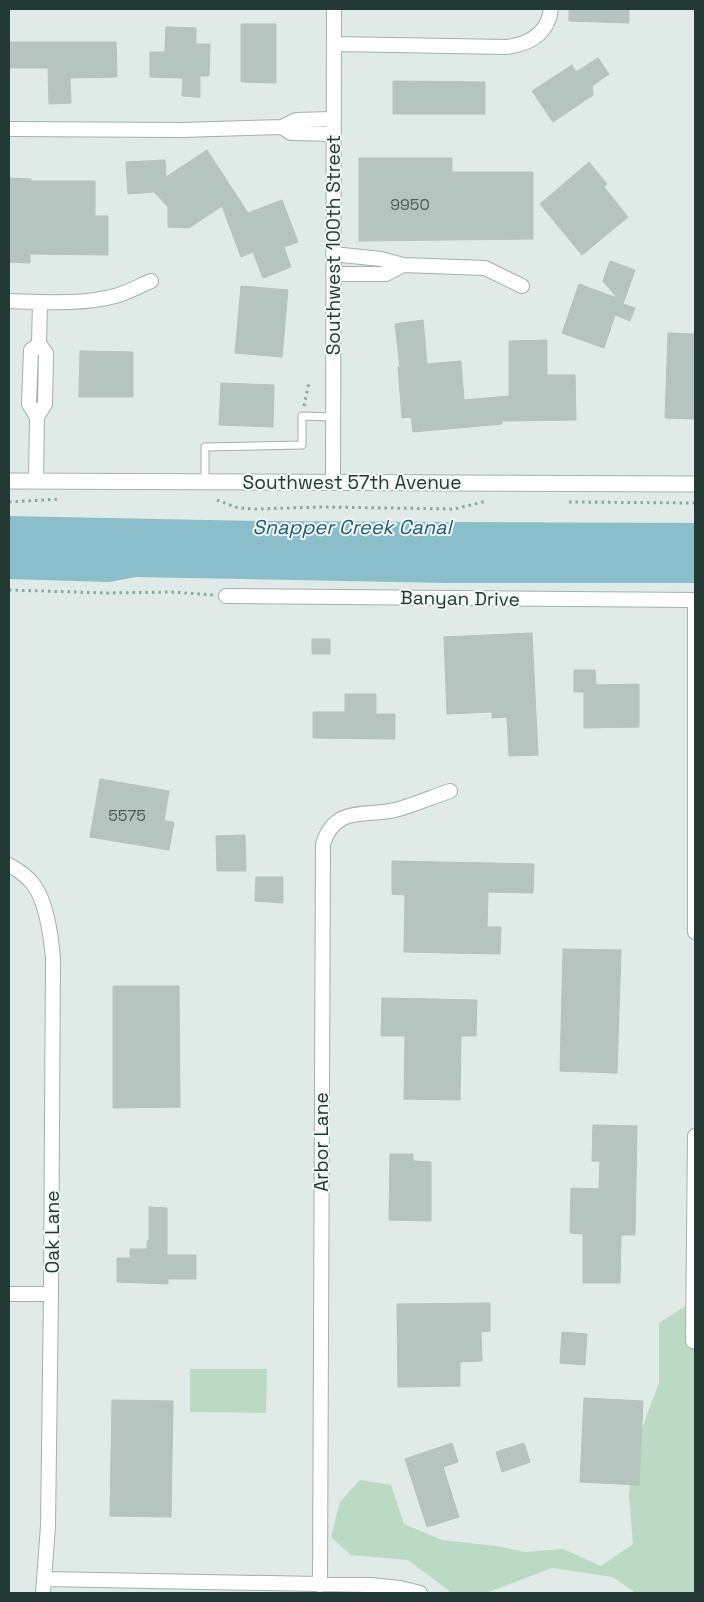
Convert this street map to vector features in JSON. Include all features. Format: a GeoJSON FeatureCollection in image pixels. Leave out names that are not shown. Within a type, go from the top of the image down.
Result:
{"type":"FeatureCollection","features":[{"type":"Feature","properties":{"kind":"main road","name":"Southwest 57th Avenue"},"geometry":{"type":"LineString","coordinates":[[9,481],[695,484]]}},
{"type":"Feature","properties":{"kind":"street","name":"Southwest 100th Street"},"geometry":{"type":"LineString","coordinates":[[333,482],[334,9]]}},
{"type":"Feature","properties":{"kind":"street"},"geometry":{"type":"LineString","coordinates":[[334,44],[507,47],[523,44],[536,38],[547,24],[550,9]]}},
{"type":"Feature","properties":{"kind":"street"},"geometry":{"type":"LineString","coordinates":[[9,129],[181,130],[282,127],[296,120],[333,119]]}},
{"type":"Feature","properties":{"kind":"street"},"geometry":{"type":"LineString","coordinates":[[282,127],[291,133],[333,134]]}},
{"type":"Feature","properties":{"kind":"street"},"geometry":{"type":"LineString","coordinates":[[333,254],[381,259],[403,265],[485,268],[522,286]]}},
{"type":"Feature","properties":{"kind":"street"},"geometry":{"type":"LineString","coordinates":[[333,274],[386,274],[403,265]]}},
{"type":"Feature","properties":{"kind":"street"},"geometry":{"type":"LineString","coordinates":[[9,301],[40,302],[115,296],[151,281]]}},
{"type":"Feature","properties":{"kind":"street"},"geometry":{"type":"LineString","coordinates":[[36,481],[37,417],[45,404],[46,353],[39,344],[40,302]]}},
{"type":"Feature","properties":{"kind":"street","name":"Banyan Drive"},"geometry":{"type":"LineString","coordinates":[[226,596],[695,600]]}},
{"type":"Feature","properties":{"kind":"street"},"geometry":{"type":"LineString","coordinates":[[695,600],[695,932]]}},
{"type":"Feature","properties":{"kind":"street","name":"Arbor Lane"},"geometry":{"type":"LineString","coordinates":[[320,1585],[321,883],[323,844],[325,835],[344,818],[360,813],[396,810],[450,791]]}},
{"type":"Feature","properties":{"kind":"street","name":"Oak Lane"},"geometry":{"type":"LineString","coordinates":[[9,865],[27,877],[34,886],[41,901],[51,938],[53,958],[48,1526],[44,1586]]}},
{"type":"Feature","properties":{"kind":"street"},"geometry":{"type":"LineString","coordinates":[[693,1342],[695,1136]]}},
{"type":"Feature","properties":{"kind":"street"},"geometry":{"type":"LineString","coordinates":[[9,1294],[51,1294]]}},
{"type":"Feature","properties":{"kind":"street"},"geometry":{"type":"LineString","coordinates":[[44,1586],[387,1586],[420,1593]]}},
{"type":"Feature","properties":{"kind":"lane"},"geometry":{"type":"LineString","coordinates":[[205,481],[205,447],[302,445],[302,416],[333,418]]}},
{"type":"Feature","properties":{"kind":"path"},"geometry":{"type":"LineString","coordinates":[[302,416],[309,382]]}},
{"type":"Feature","properties":{"kind":"path"},"geometry":{"type":"LineString","coordinates":[[9,502],[64,499]]}},
{"type":"Feature","properties":{"kind":"path"},"geometry":{"type":"LineString","coordinates":[[209,499],[224,502],[238,508],[255,509],[323,507],[454,509],[489,500]]}},
{"type":"Feature","properties":{"kind":"path"},"geometry":{"type":"LineString","coordinates":[[561,501],[695,503]]}},
{"type":"Feature","properties":{"kind":"path"},"geometry":{"type":"LineString","coordinates":[[9,590],[172,592],[226,596]]}},
{"type":"Feature","properties":{"kind":"green space"},"geometry":{"type":"Polygon","coordinates":[[[695,1300],[695,1593],[636,1593],[613,1577],[552,1568],[486,1593],[452,1593],[408,1560],[351,1555],[331,1537],[340,1502],[360,1480],[391,1485],[404,1524],[442,1540],[496,1546],[526,1552],[563,1549],[601,1566],[633,1544],[629,1495],[632,1455],[659,1383],[659,1323],[695,1300]]]}},
{"type":"Feature","properties":{"kind":"green space"},"geometry":{"type":"Polygon","coordinates":[[[190,1369],[267,1369],[266,1413],[190,1412],[190,1369]]]}},
{"type":"Feature","properties":{"kind":"water","name":"Snapper Creek Canal"},"geometry":{"type":"Polygon","coordinates":[[[9,516],[262,521],[695,523],[695,583],[448,583],[136,577],[109,582],[9,579],[9,516]]]}},
{"type":"Feature","properties":{"kind":"building"},"geometry":{"type":"Polygon","coordinates":[[[569,9],[629,9],[629,23],[569,21],[569,9]]]}},
{"type":"Feature","properties":{"kind":"building"},"geometry":{"type":"Polygon","coordinates":[[[241,24],[276,24],[276,83],[241,82],[241,24]]]}},
{"type":"Feature","properties":{"kind":"building"},"geometry":{"type":"Polygon","coordinates":[[[166,27],[196,28],[196,44],[210,44],[209,76],[200,76],[200,97],[182,96],[183,78],[150,77],[150,52],[165,52],[166,27]]]}},
{"type":"Feature","properties":{"kind":"building"},"geometry":{"type":"Polygon","coordinates":[[[9,42],[116,42],[117,77],[70,78],[71,103],[49,104],[48,68],[9,68],[9,42]]]}},
{"type":"Feature","properties":{"kind":"building"},"geometry":{"type":"Polygon","coordinates":[[[598,58],[609,74],[592,86],[593,95],[553,122],[532,91],[572,65],[576,72],[598,58]]]}},
{"type":"Feature","properties":{"kind":"building"},"geometry":{"type":"Polygon","coordinates":[[[393,81],[485,82],[485,114],[393,114],[393,81]]]}},
{"type":"Feature","properties":{"kind":"building"},"geometry":{"type":"Polygon","coordinates":[[[207,150],[248,213],[282,200],[298,242],[284,247],[291,267],[263,278],[253,252],[241,257],[222,206],[189,228],[168,227],[168,207],[154,192],[128,194],[126,162],[165,160],[166,177],[207,150]]]}},
{"type":"Feature","properties":{"kind":"building"},"geometry":{"type":"Polygon","coordinates":[[[359,158],[452,158],[452,172],[533,172],[533,239],[359,241],[359,158]]]}},
{"type":"Feature","properties":{"kind":"building"},"geometry":{"type":"Polygon","coordinates":[[[589,162],[607,184],[604,187],[628,217],[582,255],[540,204],[589,162]]]}},
{"type":"Feature","properties":{"kind":"building"},"geometry":{"type":"Polygon","coordinates":[[[9,178],[31,179],[31,181],[95,181],[95,216],[108,216],[108,255],[30,254],[30,263],[9,262],[9,178]]]}},
{"type":"Feature","properties":{"kind":"building"},"geometry":{"type":"Polygon","coordinates":[[[610,261],[635,270],[623,304],[635,308],[630,321],[615,315],[604,348],[562,333],[579,284],[617,298],[603,281],[610,261]]]}},
{"type":"Feature","properties":{"kind":"building"},"geometry":{"type":"Polygon","coordinates":[[[241,286],[288,290],[282,357],[235,353],[241,286]]]}},
{"type":"Feature","properties":{"kind":"building"},"geometry":{"type":"Polygon","coordinates":[[[423,320],[427,364],[461,361],[464,400],[509,396],[509,341],[547,340],[547,375],[575,375],[576,420],[502,421],[502,424],[413,432],[411,417],[402,418],[398,367],[400,367],[395,324],[423,320]]]}},
{"type":"Feature","properties":{"kind":"building"},"geometry":{"type":"Polygon","coordinates":[[[668,333],[695,334],[695,419],[665,418],[668,333]]]}},
{"type":"Feature","properties":{"kind":"building"},"geometry":{"type":"Polygon","coordinates":[[[80,351],[133,352],[133,397],[79,397],[80,351]]]}},
{"type":"Feature","properties":{"kind":"building"},"geometry":{"type":"Polygon","coordinates":[[[221,383],[274,385],[273,427],[219,425],[221,383]]]}},
{"type":"Feature","properties":{"kind":"building"},"geometry":{"type":"Polygon","coordinates":[[[532,633],[538,755],[509,756],[507,717],[492,718],[492,712],[447,714],[444,637],[532,633]]]}},
{"type":"Feature","properties":{"kind":"building"},"geometry":{"type":"Polygon","coordinates":[[[312,639],[330,639],[330,654],[312,654],[312,639]]]}},
{"type":"Feature","properties":{"kind":"building"},"geometry":{"type":"Polygon","coordinates":[[[574,670],[595,670],[596,685],[639,684],[639,727],[584,728],[584,692],[574,692],[574,670]]]}},
{"type":"Feature","properties":{"kind":"building"},"geometry":{"type":"Polygon","coordinates":[[[345,694],[376,694],[376,714],[395,714],[395,739],[313,738],[313,712],[345,712],[345,694]]]}},
{"type":"Feature","properties":{"kind":"building"},"geometry":{"type":"Polygon","coordinates":[[[100,779],[169,791],[164,821],[174,822],[169,850],[90,837],[100,779]]]}},
{"type":"Feature","properties":{"kind":"building"},"geometry":{"type":"Polygon","coordinates":[[[245,835],[246,871],[217,871],[216,836],[245,835]]]}},
{"type":"Feature","properties":{"kind":"building"},"geometry":{"type":"Polygon","coordinates":[[[392,861],[534,864],[533,893],[488,892],[487,927],[501,927],[500,954],[404,952],[405,895],[392,894],[392,861]]]}},
{"type":"Feature","properties":{"kind":"building"},"geometry":{"type":"Polygon","coordinates":[[[256,877],[283,877],[283,903],[255,901],[256,877]]]}},
{"type":"Feature","properties":{"kind":"building"},"geometry":{"type":"Polygon","coordinates":[[[563,949],[621,950],[617,1073],[560,1071],[563,949]]]}},
{"type":"Feature","properties":{"kind":"building"},"geometry":{"type":"Polygon","coordinates":[[[113,986],[179,986],[180,1107],[113,1108],[113,986]]]}},
{"type":"Feature","properties":{"kind":"building"},"geometry":{"type":"Polygon","coordinates":[[[382,998],[477,1000],[476,1036],[461,1036],[460,1100],[404,1099],[405,1036],[381,1036],[382,998]]]}},
{"type":"Feature","properties":{"kind":"building"},"geometry":{"type":"Polygon","coordinates":[[[593,1125],[637,1126],[635,1235],[621,1235],[620,1283],[583,1283],[583,1234],[570,1233],[571,1188],[599,1189],[600,1161],[592,1161],[593,1125]]]}},
{"type":"Feature","properties":{"kind":"building"},"geometry":{"type":"Polygon","coordinates":[[[390,1154],[413,1154],[413,1161],[431,1162],[431,1221],[389,1220],[390,1154]]]}},
{"type":"Feature","properties":{"kind":"building"},"geometry":{"type":"Polygon","coordinates":[[[149,1207],[167,1208],[167,1255],[196,1255],[196,1279],[168,1279],[168,1284],[117,1282],[117,1258],[130,1258],[130,1249],[147,1249],[147,1241],[149,1241],[149,1207]]]}},
{"type":"Feature","properties":{"kind":"building"},"geometry":{"type":"Polygon","coordinates":[[[490,1303],[490,1331],[481,1332],[482,1361],[460,1362],[460,1386],[398,1387],[397,1304],[490,1303]]]}},
{"type":"Feature","properties":{"kind":"building"},"geometry":{"type":"Polygon","coordinates":[[[562,1332],[587,1334],[585,1365],[560,1363],[562,1332]]]}},
{"type":"Feature","properties":{"kind":"building"},"geometry":{"type":"Polygon","coordinates":[[[584,1398],[643,1401],[639,1485],[580,1482],[584,1398]]]}},
{"type":"Feature","properties":{"kind":"building"},"geometry":{"type":"Polygon","coordinates":[[[112,1400],[173,1401],[171,1517],[110,1516],[112,1400]]]}},
{"type":"Feature","properties":{"kind":"building"},"geometry":{"type":"Polygon","coordinates":[[[452,1443],[458,1462],[443,1467],[459,1517],[427,1527],[405,1459],[452,1443]]]}},
{"type":"Feature","properties":{"kind":"building"},"geometry":{"type":"Polygon","coordinates":[[[524,1443],[530,1462],[502,1472],[496,1452],[524,1443]]]}}]}
